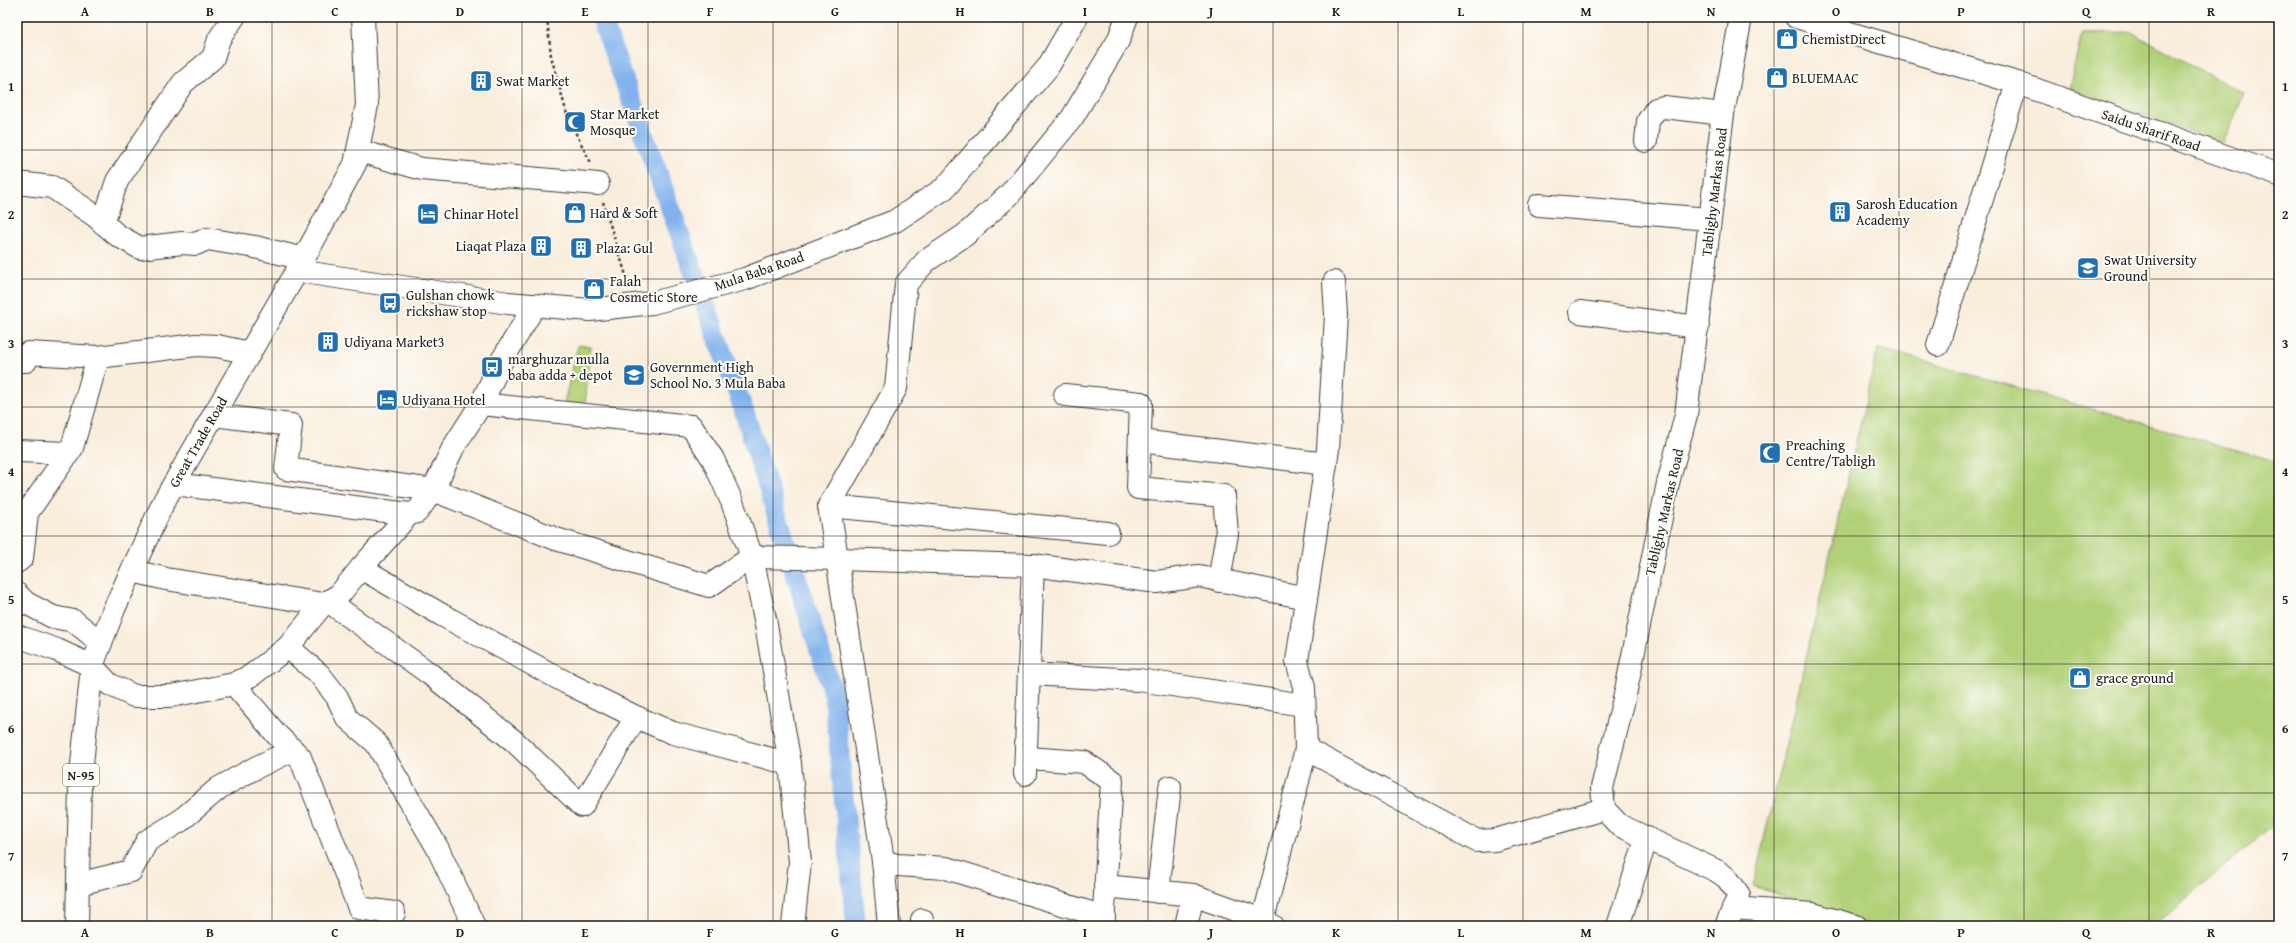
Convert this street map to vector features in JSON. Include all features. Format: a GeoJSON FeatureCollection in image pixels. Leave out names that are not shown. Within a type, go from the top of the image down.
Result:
{"type":"FeatureCollection","features":[{"type":"Feature","properties":{"kind":"street"},"geometry":{"type":"LineString","coordinates":[[103,223],[117,181],[183,83],[212,58],[219,39],[234,17]]}},
{"type":"Feature","properties":{"kind":"street","name":"Great Trade Road"},"geometry":{"type":"LineString","coordinates":[[78,884],[80,784],[92,666],[114,608],[133,571],[164,501],[301,265],[355,164],[359,151],[367,105],[364,17]]}},
{"type":"Feature","properties":{"kind":"street","name":"Mula Baba Road"},"geometry":{"type":"LineString","coordinates":[[17,183],[52,187],[103,223],[117,235],[140,248],[182,243],[196,244],[207,239],[255,247],[301,265],[535,305],[590,310],[652,303],[745,279],[895,221],[945,188],[1048,67],[1077,17]]}},
{"type":"Feature","properties":{"kind":"street"},"geometry":{"type":"LineString","coordinates":[[889,926],[883,861],[829,506],[896,388],[906,284],[926,261],[964,235],[1009,195],[1072,118],[1118,41],[1127,17]]}},
{"type":"Feature","properties":{"kind":"street","name":"Tablighy Markas Road"},"geometry":{"type":"LineString","coordinates":[[1604,809],[1602,788],[1625,695],[1668,483],[1686,415],[1723,114],[1742,17]]}},
{"type":"Feature","properties":{"kind":"street"},"geometry":{"type":"LineString","coordinates":[[1796,17],[2019,82]]}},
{"type":"Feature","properties":{"kind":"street"},"geometry":{"type":"LineString","coordinates":[[1822,17],[2019,82]]}},
{"type":"Feature","properties":{"kind":"street"},"geometry":{"type":"LineString","coordinates":[[1938,345],[2019,82]]}},
{"type":"Feature","properties":{"kind":"street","name":"Saidu Sharif Road"},"geometry":{"type":"LineString","coordinates":[[2019,82],[2279,175]]}},
{"type":"Feature","properties":{"kind":"street"},"geometry":{"type":"LineString","coordinates":[[1646,141],[1648,121],[1656,109],[1664,107],[1723,114]]}},
{"type":"Feature","properties":{"kind":"street"},"geometry":{"type":"LineString","coordinates":[[359,151],[422,169],[598,184]]}},
{"type":"Feature","properties":{"kind":"street"},"geometry":{"type":"LineString","coordinates":[[1539,205],[1709,219]]}},
{"type":"Feature","properties":{"kind":"street"},"geometry":{"type":"LineString","coordinates":[[1105,886],[1193,896],[1268,923],[1306,749],[1304,687],[1297,661],[1326,464],[1336,315],[1334,282]]}},
{"type":"Feature","properties":{"kind":"street"},"geometry":{"type":"LineString","coordinates":[[174,484],[408,514],[417,512],[433,490],[453,448],[481,404],[501,362],[535,305]]}},
{"type":"Feature","properties":{"kind":"street"},"geometry":{"type":"LineString","coordinates":[[1580,312],[1698,327]]}},
{"type":"Feature","properties":{"kind":"street"},"geometry":{"type":"LineString","coordinates":[[17,361],[26,361],[28,353],[98,357],[196,345],[217,346],[250,353]]}},
{"type":"Feature","properties":{"kind":"street"},"geometry":{"type":"LineString","coordinates":[[17,562],[22,558],[27,513],[72,448],[98,357]]}},
{"type":"Feature","properties":{"kind":"street"},"geometry":{"type":"LineString","coordinates":[[1065,395],[1141,403],[1138,488],[1224,496],[1226,534],[1220,581]]}},
{"type":"Feature","properties":{"kind":"street"},"geometry":{"type":"LineString","coordinates":[[481,404],[691,426],[713,459],[752,557],[765,619],[790,764],[800,862],[793,926]]}},
{"type":"Feature","properties":{"kind":"street"},"geometry":{"type":"LineString","coordinates":[[214,415],[290,425],[286,469],[433,490],[556,539],[709,586],[752,557],[1033,565],[1157,582],[1199,576],[1306,598]]}},
{"type":"Feature","properties":{"kind":"street"},"geometry":{"type":"LineString","coordinates":[[1140,441],[1326,464]]}},
{"type":"Feature","properties":{"kind":"street"},"geometry":{"type":"LineString","coordinates":[[17,451],[68,453]]}},
{"type":"Feature","properties":{"kind":"street"},"geometry":{"type":"LineString","coordinates":[[829,506],[1108,533]]}},
{"type":"Feature","properties":{"kind":"street"},"geometry":{"type":"LineString","coordinates":[[17,636],[58,650],[92,666],[109,684],[134,696],[171,696],[234,684],[252,675],[288,647],[325,603],[340,595],[361,568],[408,514]]}},
{"type":"Feature","properties":{"kind":"street"},"geometry":{"type":"LineString","coordinates":[[883,861],[897,865],[946,868],[1103,922],[1112,781],[1084,762],[1026,766],[1033,565]]}},
{"type":"Feature","properties":{"kind":"street"},"geometry":{"type":"LineString","coordinates":[[361,568],[567,684],[636,717],[673,733],[790,764]]}},
{"type":"Feature","properties":{"kind":"street"},"geometry":{"type":"LineString","coordinates":[[133,571],[166,579],[325,603],[430,674],[514,741],[582,806],[636,717]]}},
{"type":"Feature","properties":{"kind":"street"},"geometry":{"type":"LineString","coordinates":[[17,594],[26,603],[53,617],[74,621],[101,643]]}},
{"type":"Feature","properties":{"kind":"street"},"geometry":{"type":"LineString","coordinates":[[288,647],[320,675],[337,697],[346,718],[376,742],[437,847],[474,926]]}},
{"type":"Feature","properties":{"kind":"street"},"geometry":{"type":"LineString","coordinates":[[1029,674],[1139,680],[1304,705]]}},
{"type":"Feature","properties":{"kind":"street"},"geometry":{"type":"LineString","coordinates":[[234,684],[300,757],[360,908],[394,913]]}},
{"type":"Feature","properties":{"kind":"street"},"geometry":{"type":"LineString","coordinates":[[1306,749],[1367,774],[1477,841],[1496,840],[1604,809],[1619,825],[1647,836],[1727,878],[1739,895],[1730,917],[1813,914],[1856,926]]}},
{"type":"Feature","properties":{"kind":"street"},"geometry":{"type":"LineString","coordinates":[[78,884],[131,871],[147,841],[180,820],[219,788],[257,767],[293,750]]}},
{"type":"Feature","properties":{"kind":"street"},"geometry":{"type":"LineString","coordinates":[[1158,892],[1170,787]]}},
{"type":"Feature","properties":{"kind":"street"},"geometry":{"type":"LineString","coordinates":[[1618,926],[1647,836]]}},
{"type":"Feature","properties":{"kind":"street","name":"N-95"},"geometry":{"type":"LineString","coordinates":[[77,926],[78,884]]}},
{"type":"Feature","properties":{"kind":"street"},"geometry":{"type":"LineString","coordinates":[[1186,926],[1193,896]]}},
{"type":"Feature","properties":{"kind":"green space"},"geometry":{"type":"Polygon","coordinates":[[[2131,32],[2244,94],[2223,144],[2069,88],[2082,33],[2131,32]]]}},
{"type":"Feature","properties":{"kind":"green space"},"geometry":{"type":"Polygon","coordinates":[[[578,345],[591,347],[585,405],[564,403],[578,345]]]}},
{"type":"Feature","properties":{"kind":"green space"},"geometry":{"type":"Polygon","coordinates":[[[1878,348],[2279,462],[2279,820],[2154,926],[1872,926],[1753,886],[1878,348]]]}},
{"type":"Feature","properties":{"kind":"waterway"},"geometry":{"type":"LineString","coordinates":[[601,17],[744,411],[834,696],[856,926]]}},
{"type":"Feature","properties":{"kind":"place","name":"ChemistDirect"},"geometry":{"type":"Point","coordinates":[1787,39]}},
{"type":"Feature","properties":{"kind":"place","name":"BLUEMAAC"},"geometry":{"type":"Point","coordinates":[1777,78]}},
{"type":"Feature","properties":{"kind":"place","name":"Swat Market"},"geometry":{"type":"Point","coordinates":[481,81]}},
{"type":"Feature","properties":{"kind":"place","name":"Star Market Mosque"},"geometry":{"type":"Point","coordinates":[575,122]}},
{"type":"Feature","properties":{"kind":"place","name":"Sarosh Education Academy"},"geometry":{"type":"Point","coordinates":[1840,212]}},
{"type":"Feature","properties":{"kind":"place","name":"Hard & Soft"},"geometry":{"type":"Point","coordinates":[575,213]}},
{"type":"Feature","properties":{"kind":"place","name":"Chinar Hotel"},"geometry":{"type":"Point","coordinates":[428,214]}},
{"type":"Feature","properties":{"kind":"place","name":"Liaqat Plaza"},"geometry":{"type":"Point","coordinates":[541,246]}},
{"type":"Feature","properties":{"kind":"place","name":"Plaza: Gul"},"geometry":{"type":"Point","coordinates":[581,248]}},
{"type":"Feature","properties":{"kind":"place","name":"Swat University Ground"},"geometry":{"type":"Point","coordinates":[2088,268]}},
{"type":"Feature","properties":{"kind":"place","name":"Falah Cosmetic Store"},"geometry":{"type":"Point","coordinates":[594,289]}},
{"type":"Feature","properties":{"kind":"place","name":"Gulshan chowk rickshaw stop"},"geometry":{"type":"Point","coordinates":[390,303]}},
{"type":"Feature","properties":{"kind":"place","name":"Udiyana Market3"},"geometry":{"type":"Point","coordinates":[328,342]}},
{"type":"Feature","properties":{"kind":"place","name":"marghuzar mulla baba adda + depot"},"geometry":{"type":"Point","coordinates":[492,367]}},
{"type":"Feature","properties":{"kind":"place","name":"Government High School No. 3 Mula Baba"},"geometry":{"type":"Point","coordinates":[634,375]}},
{"type":"Feature","properties":{"kind":"place","name":"Udiyana Hotel"},"geometry":{"type":"Point","coordinates":[387,400]}},
{"type":"Feature","properties":{"kind":"place","name":"Preaching Centre/Tabligh"},"geometry":{"type":"Point","coordinates":[1770,453]}},
{"type":"Feature","properties":{"kind":"place","name":"grace ground"},"geometry":{"type":"Point","coordinates":[2080,678]}}]}
